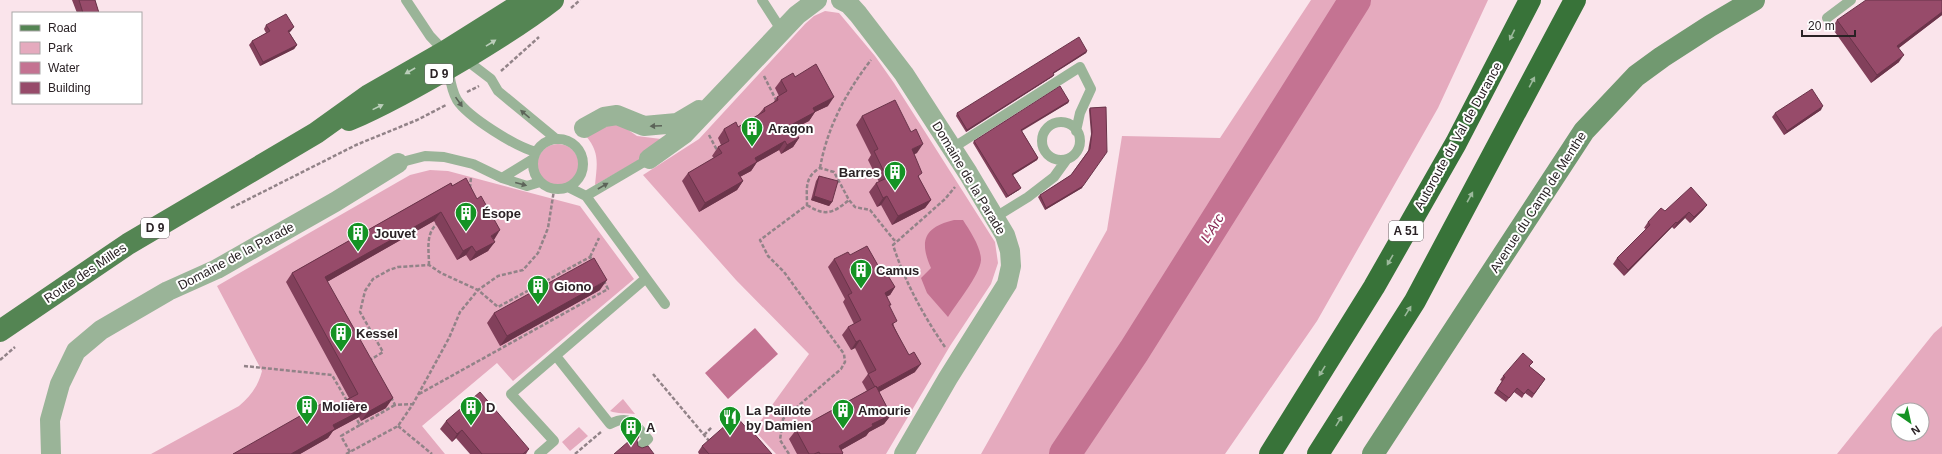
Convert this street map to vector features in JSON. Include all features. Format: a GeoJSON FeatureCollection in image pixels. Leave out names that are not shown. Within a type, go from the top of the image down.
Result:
{"type":"FeatureCollection","features":[{"type":"Feature","properties":{"kind":"highway","name":"Autoroute du Val de Durance"},"geometry":{"type":"LineString","coordinates":[[1270,454],[1382,273],[1456,143],[1530,0]]}},
{"type":"Feature","properties":{"kind":"highway"},"geometry":{"type":"LineString","coordinates":[[1318,454],[1415,301],[1575,0]]}},
{"type":"Feature","properties":{"kind":"main road","name":"Route des Milles"},"geometry":{"type":"LineString","coordinates":[[451,60],[527,0]]}},
{"type":"Feature","properties":{"kind":"main road","name":"Route des Milles"},"geometry":{"type":"LineString","coordinates":[[0,331],[128,244],[316,133],[369,95],[494,41],[553,0]]}},
{"type":"Feature","properties":{"kind":"main road","name":"Avenue du Camp de Menthe"},"geometry":{"type":"LineString","coordinates":[[1373,454],[1584,131],[1636,76],[1710,26],[1754,0]]}},
{"type":"Feature","properties":{"kind":"street"},"geometry":{"type":"LineString","coordinates":[[649,159],[684,134],[782,30],[803,10],[817,0]]}},
{"type":"Feature","properties":{"kind":"street","name":"Domaine de la Parade"},"geometry":{"type":"LineString","coordinates":[[841,0],[849,4],[904,74],[951,149],[968,173],[1005,235],[1010,251],[1011,266],[1007,284],[957,364],[904,454]]}},
{"type":"Feature","properties":{"kind":"street"},"geometry":{"type":"LineString","coordinates":[[584,128],[604,117],[617,115],[644,126],[678,123],[716,101]]}},
{"type":"Feature","properties":{"kind":"street","name":"Domaine de la Parade"},"geometry":{"type":"LineString","coordinates":[[50,454],[50,420],[60,384],[76,351],[101,330],[168,291],[222,266],[335,202],[398,163]]}},
{"type":"Feature","properties":{"kind":"lane"},"geometry":{"type":"LineString","coordinates":[[406,0],[430,36],[451,60],[470,63],[491,78],[498,92],[558,138],[569,140],[576,145],[584,160],[584,168],[581,176],[568,187],[554,189],[540,182],[533,167],[535,155]]}},
{"type":"Feature","properties":{"kind":"lane"},"geometry":{"type":"LineString","coordinates":[[762,0],[782,30]]}},
{"type":"Feature","properties":{"kind":"lane"},"geometry":{"type":"LineString","coordinates":[[1827,18],[1851,0]]}},
{"type":"Feature","properties":{"kind":"lane"},"geometry":{"type":"LineString","coordinates":[[451,60],[451,85],[456,99],[475,119],[535,155]]}},
{"type":"Feature","properties":{"kind":"lane"},"geometry":{"type":"LineString","coordinates":[[951,149],[1080,67],[1090,89],[1080,113],[1076,131]]}},
{"type":"Feature","properties":{"kind":"lane"},"geometry":{"type":"LineString","coordinates":[[994,218],[1028,197],[1054,177],[1078,147],[1079,136],[1076,131],[1066,123],[1053,124],[1048,127],[1042,138],[1042,145],[1048,156],[1060,160],[1067,159]]}},
{"type":"Feature","properties":{"kind":"lane"},"geometry":{"type":"LineString","coordinates":[[502,178],[535,155],[544,143],[584,128]]}},
{"type":"Feature","properties":{"kind":"lane","name":"Domaine de la Parade"},"geometry":{"type":"LineString","coordinates":[[398,163],[425,156],[444,157],[473,164],[502,178],[527,186],[540,182]]}},
{"type":"Feature","properties":{"kind":"lane"},"geometry":{"type":"LineString","coordinates":[[586,196],[649,159]]}},
{"type":"Feature","properties":{"kind":"lane"},"geometry":{"type":"LineString","coordinates":[[568,187],[586,196],[665,304]]}},
{"type":"Feature","properties":{"kind":"lane"},"geometry":{"type":"LineString","coordinates":[[539,454],[554,441],[511,394],[646,279]]}},
{"type":"Feature","properties":{"kind":"lane"},"geometry":{"type":"LineString","coordinates":[[556,356],[610,424],[621,419],[628,419],[634,423],[648,439],[638,449]]}},
{"type":"Feature","properties":{"kind":"path"},"geometry":{"type":"LineString","coordinates":[[820,168],[824,144],[833,120],[864,68],[882,46]]}},
{"type":"Feature","properties":{"kind":"path"},"geometry":{"type":"LineString","coordinates":[[755,60],[778,102]]}},
{"type":"Feature","properties":{"kind":"path"},"geometry":{"type":"LineString","coordinates":[[224,211],[356,145],[417,120],[456,99],[500,72]]}},
{"type":"Feature","properties":{"kind":"path"},"geometry":{"type":"LineString","coordinates":[[469,192],[473,164]]}},
{"type":"Feature","properties":{"kind":"path"},"geometry":{"type":"LineString","coordinates":[[807,205],[808,181],[812,172],[820,168],[834,172],[849,200],[856,207],[870,210],[894,240],[897,240]]}},
{"type":"Feature","properties":{"kind":"path"},"geometry":{"type":"LineString","coordinates":[[957,364],[931,327],[901,270],[893,245],[945,199],[968,173]]}},
{"type":"Feature","properties":{"kind":"path"},"geometry":{"type":"LineString","coordinates":[[346,454],[398,426],[419,394],[449,338],[460,312],[478,290],[498,276],[523,270],[538,253],[548,228],[554,189]]}},
{"type":"Feature","properties":{"kind":"path"},"geometry":{"type":"LineString","coordinates":[[807,205],[813,209],[827,213],[836,211],[849,200]]}},
{"type":"Feature","properties":{"kind":"path"},"geometry":{"type":"LineString","coordinates":[[789,454],[780,440],[782,418],[841,369],[845,362],[844,354],[784,272],[768,256],[760,240],[807,205]]}},
{"type":"Feature","properties":{"kind":"path"},"geometry":{"type":"LineString","coordinates":[[429,265],[428,239],[432,228],[444,220]]}},
{"type":"Feature","properties":{"kind":"path"},"geometry":{"type":"LineString","coordinates":[[374,366],[370,360],[383,352],[360,312],[365,291],[372,279],[388,270],[398,267],[429,265],[441,273],[478,290],[498,307],[590,257],[605,223]]}},
{"type":"Feature","properties":{"kind":"path"},"geometry":{"type":"LineString","coordinates":[[590,257],[594,264]]}},
{"type":"Feature","properties":{"kind":"path"},"geometry":{"type":"LineString","coordinates":[[419,394],[608,289],[601,276]]}},
{"type":"Feature","properties":{"kind":"path"},"geometry":{"type":"LineString","coordinates":[[0,360],[18,344]]}},
{"type":"Feature","properties":{"kind":"path"},"geometry":{"type":"LineString","coordinates":[[244,366],[332,375],[349,405]]}},
{"type":"Feature","properties":{"kind":"path"},"geometry":{"type":"LineString","coordinates":[[653,374],[710,442]]}},
{"type":"Feature","properties":{"kind":"path"},"geometry":{"type":"LineString","coordinates":[[388,392],[395,405]]}},
{"type":"Feature","properties":{"kind":"path"},"geometry":{"type":"LineString","coordinates":[[350,452],[341,436],[395,405],[413,404]]}},
{"type":"Feature","properties":{"kind":"path"},"geometry":{"type":"LineString","coordinates":[[353,411],[360,425]]}},
{"type":"Feature","properties":{"kind":"path"},"geometry":{"type":"LineString","coordinates":[[575,454],[610,424]]}},
{"type":"Feature","properties":{"kind":"path"},"geometry":{"type":"LineString","coordinates":[[398,426],[432,454]]}},
{"type":"Feature","properties":{"kind":"path"},"geometry":{"type":"LineString","coordinates":[[704,435],[712,427]]}},
{"type":"Feature","properties":{"kind":"green space"},"geometry":{"type":"Polygon","coordinates":[[[1311,0],[1488,0],[1438,108],[1317,321],[1225,454],[981,454],[1107,230],[1122,136],[1220,138],[1311,0]]]}},
{"type":"Feature","properties":{"kind":"green space"},"geometry":{"type":"Polygon","coordinates":[[[825,11],[839,13],[875,56],[894,83],[995,242],[998,263],[991,284],[950,346],[886,454],[776,454],[754,430],[809,354],[736,280],[643,175],[699,139],[805,24],[814,16],[825,11]]]}},
{"type":"Feature","properties":{"kind":"green space"},"geometry":{"type":"Polygon","coordinates":[[[613,123],[624,127],[637,136],[661,139],[662,147],[595,185],[597,165],[596,153],[586,136],[613,123]]]}},
{"type":"Feature","properties":{"kind":"green space"},"geometry":{"type":"Polygon","coordinates":[[[558,144],[573,150],[579,165],[573,180],[558,186],[543,180],[537,165],[543,150],[558,144]]]}},
{"type":"Feature","properties":{"kind":"green space"},"geometry":{"type":"Polygon","coordinates":[[[430,170],[448,171],[580,206],[634,279],[513,381],[497,363],[422,426],[445,454],[151,454],[239,406],[256,386],[262,371],[217,286],[410,175],[430,170]]]}},
{"type":"Feature","properties":{"kind":"green space"},"geometry":{"type":"Polygon","coordinates":[[[1942,326],[1942,454],[1837,454],[1934,333],[1942,326]]]}},
{"type":"Feature","properties":{"kind":"green space"},"geometry":{"type":"Polygon","coordinates":[[[623,399],[635,414],[610,411],[623,399]]]}},
{"type":"Feature","properties":{"kind":"green space"},"geometry":{"type":"Polygon","coordinates":[[[579,427],[588,436],[570,451],[562,442],[579,427]]]}},
{"type":"Feature","properties":{"kind":"water"},"geometry":{"type":"Polygon","coordinates":[[[954,220],[963,220],[977,245],[981,255],[981,260],[977,273],[948,317],[927,293],[921,278],[931,268],[925,250],[927,236],[930,231],[936,227],[954,220]]]}},
{"type":"Feature","properties":{"kind":"water"},"geometry":{"type":"Polygon","coordinates":[[[755,328],[778,354],[728,399],[705,373],[755,328]]]}},
{"type":"Feature","properties":{"kind":"building"},"geometry":{"type":"Polygon","coordinates":[[[79,0],[95,0],[99,12],[83,12],[79,0]]]}},
{"type":"Feature","properties":{"kind":"building"},"geometry":{"type":"Polygon","coordinates":[[[1866,0],[1942,0],[1942,12],[1897,46],[1904,55],[1877,75],[1837,20],[1866,0]]]}},
{"type":"Feature","properties":{"kind":"building"},"geometry":{"type":"Polygon","coordinates":[[[286,14],[294,27],[288,31],[297,45],[263,62],[252,41],[270,31],[266,25],[286,14]]]}},
{"type":"Feature","properties":{"kind":"building"},"geometry":{"type":"Polygon","coordinates":[[[1079,37],[1087,51],[1053,73],[1054,75],[967,130],[957,113],[1079,37]]]}},
{"type":"Feature","properties":{"kind":"building"},"geometry":{"type":"Polygon","coordinates":[[[816,64],[834,97],[813,108],[815,112],[791,125],[799,138],[787,145],[785,141],[755,158],[757,162],[738,173],[743,181],[705,203],[688,173],[722,153],[718,147],[729,141],[724,129],[736,122],[738,127],[765,111],[764,108],[778,100],[777,97],[787,91],[781,80],[793,73],[795,77],[816,64]]]}},
{"type":"Feature","properties":{"kind":"building"},"geometry":{"type":"Polygon","coordinates":[[[1060,86],[1069,101],[1021,130],[1038,158],[1012,174],[1021,188],[1008,196],[974,141],[1060,86]]]}},
{"type":"Feature","properties":{"kind":"building"},"geometry":{"type":"Polygon","coordinates":[[[1812,89],[1823,106],[1787,131],[1775,113],[1812,89]]]}},
{"type":"Feature","properties":{"kind":"building"},"geometry":{"type":"Polygon","coordinates":[[[895,100],[911,132],[916,129],[923,144],[912,149],[922,173],[918,176],[931,200],[898,216],[887,196],[883,198],[876,183],[887,178],[874,151],[878,149],[862,116],[895,100]]]}},
{"type":"Feature","properties":{"kind":"building"},"geometry":{"type":"Polygon","coordinates":[[[1106,107],[1107,152],[1083,186],[1046,208],[1040,195],[1071,175],[1090,149],[1092,132],[1090,108],[1106,107]]]}},
{"type":"Feature","properties":{"kind":"building"},"geometry":{"type":"Polygon","coordinates":[[[819,176],[838,181],[832,202],[814,196],[819,176]]]}},
{"type":"Feature","properties":{"kind":"building"},"geometry":{"type":"Polygon","coordinates":[[[466,178],[477,199],[481,196],[500,230],[491,236],[495,242],[476,252],[472,246],[463,251],[441,212],[325,277],[393,398],[368,412],[366,408],[333,425],[335,429],[291,454],[233,454],[321,404],[325,411],[358,394],[292,273],[451,183],[452,186],[466,178]]]}},
{"type":"Feature","properties":{"kind":"building"},"geometry":{"type":"Polygon","coordinates":[[[1691,187],[1707,205],[1694,217],[1689,212],[1677,223],[1676,222],[1628,270],[1617,258],[1650,225],[1648,222],[1661,208],[1665,211],[1691,187]]]}},
{"type":"Feature","properties":{"kind":"building"},"geometry":{"type":"Polygon","coordinates":[[[867,246],[884,276],[887,274],[895,287],[885,293],[897,321],[892,324],[909,355],[914,352],[921,364],[877,388],[868,374],[876,370],[860,340],[856,342],[848,327],[861,320],[848,295],[852,293],[834,259],[848,252],[850,255],[867,246]]]}},
{"type":"Feature","properties":{"kind":"building","name":"Giono"},"geometry":{"type":"Polygon","coordinates":[[[594,258],[607,280],[507,336],[494,313],[594,258]]]}},
{"type":"Feature","properties":{"kind":"building"},"geometry":{"type":"Polygon","coordinates":[[[1523,353],[1533,362],[1529,366],[1545,379],[1534,394],[1528,389],[1524,394],[1517,388],[1509,398],[1497,389],[1505,377],[1503,376],[1523,353]]]}},
{"type":"Feature","properties":{"kind":"building"},"geometry":{"type":"Polygon","coordinates":[[[876,386],[891,415],[872,424],[873,426],[839,446],[843,453],[842,454],[820,454],[819,452],[809,454],[796,430],[876,386]]]}},
{"type":"Feature","properties":{"kind":"building","name":"D"},"geometry":{"type":"Polygon","coordinates":[[[480,392],[529,449],[523,454],[482,454],[462,430],[457,434],[446,421],[480,392]]]}},
{"type":"Feature","properties":{"kind":"building","name":"La Paillote by Damien"},"geometry":{"type":"Polygon","coordinates":[[[736,416],[750,432],[751,430],[772,454],[709,454],[702,446],[736,416]]]}},
{"type":"Feature","properties":{"kind":"building"},"geometry":{"type":"Polygon","coordinates":[[[637,434],[639,437],[637,440],[638,446],[642,448],[648,446],[654,454],[614,454],[637,434]]]}},
{"type":"Feature","properties":{"kind":"waterway","name":"L'Arc"},"geometry":{"type":"LineString","coordinates":[[1065,454],[1134,351],[1355,0]]}},
{"type":"Feature","properties":{"kind":"place","name":"Aragon"},"geometry":{"type":"Point","coordinates":[752,148]}},
{"type":"Feature","properties":{"kind":"place","name":"Barres"},"geometry":{"type":"Point","coordinates":[895,192]}},
{"type":"Feature","properties":{"kind":"place","name":"Ésope"},"geometry":{"type":"Point","coordinates":[466,232]}},
{"type":"Feature","properties":{"kind":"place","name":"Jouvet"},"geometry":{"type":"Point","coordinates":[358,252]}},
{"type":"Feature","properties":{"kind":"place","name":"Camus"},"geometry":{"type":"Point","coordinates":[861,290]}},
{"type":"Feature","properties":{"kind":"place","name":"Giono"},"geometry":{"type":"Point","coordinates":[538,306]}},
{"type":"Feature","properties":{"kind":"place","name":"Kessel"},"geometry":{"type":"Point","coordinates":[341,352]}},
{"type":"Feature","properties":{"kind":"place","name":"Molière"},"geometry":{"type":"Point","coordinates":[307,426]}},
{"type":"Feature","properties":{"kind":"place","name":"D"},"geometry":{"type":"Point","coordinates":[471,426]}},
{"type":"Feature","properties":{"kind":"place","name":"Amourie"},"geometry":{"type":"Point","coordinates":[843,430]}},
{"type":"Feature","properties":{"kind":"place","name":"La Paillote by Damien"},"geometry":{"type":"Point","coordinates":[730,436]}},
{"type":"Feature","properties":{"kind":"place","name":"A"},"geometry":{"type":"Point","coordinates":[631,446]}}]}
